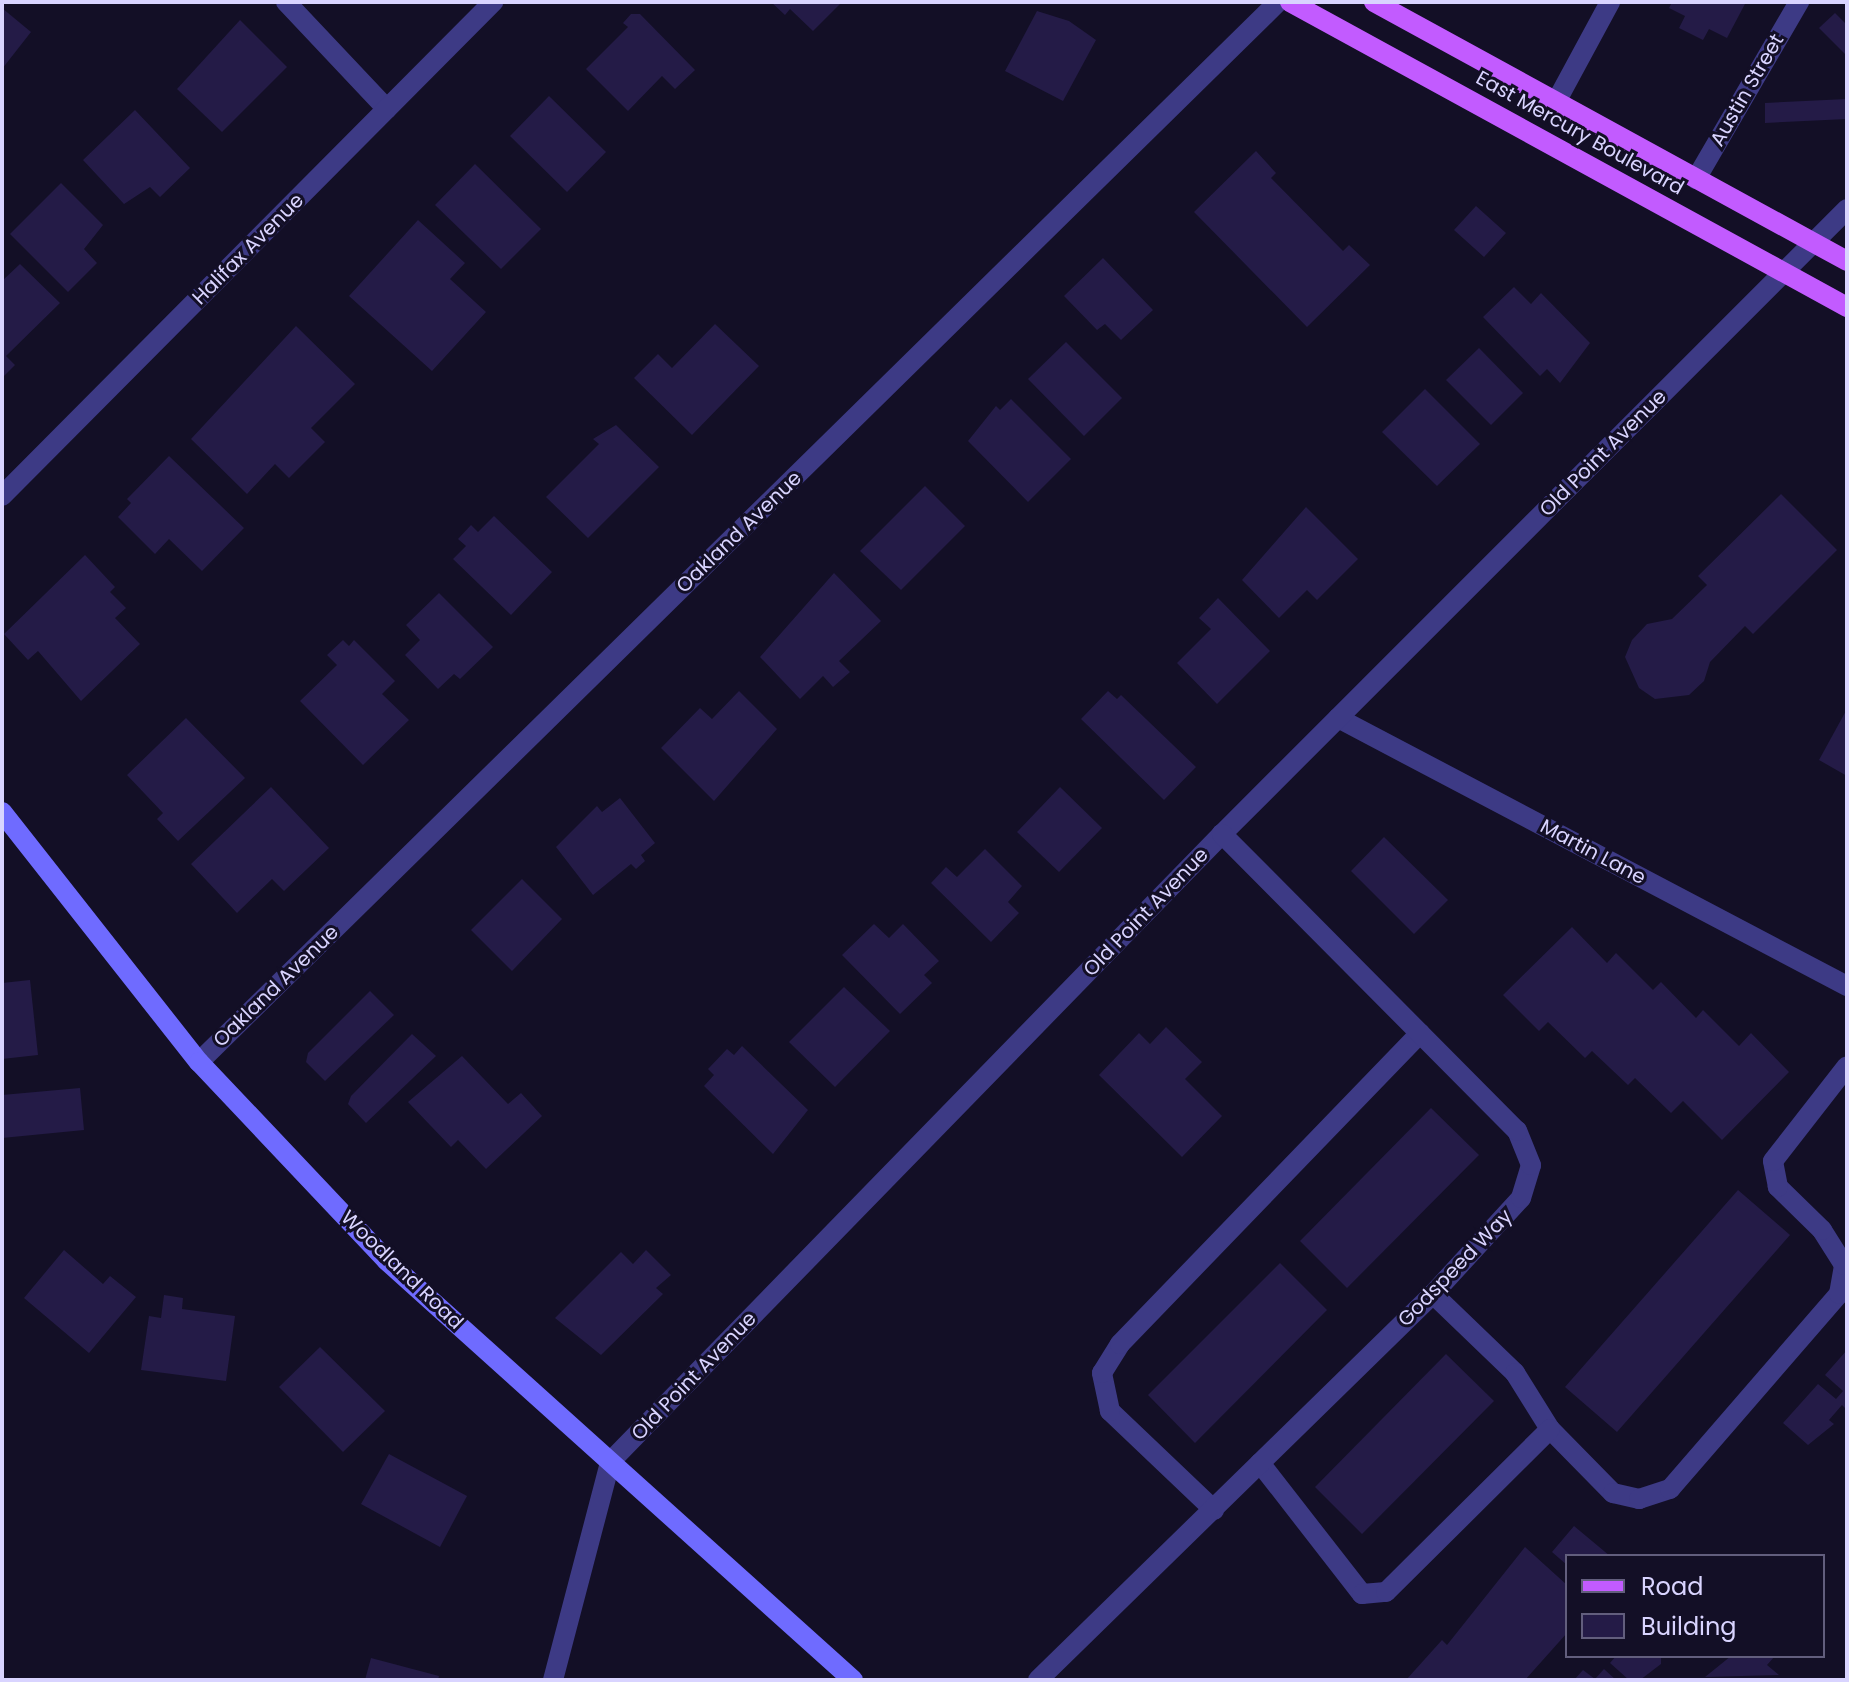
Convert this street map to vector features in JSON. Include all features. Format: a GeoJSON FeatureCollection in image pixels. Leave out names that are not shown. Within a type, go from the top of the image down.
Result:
{"type":"FeatureCollection","features":[{"type":"Feature","properties":{"kind":"main road","name":"East Mercury Boulevard"},"geometry":{"type":"LineString","coordinates":[[1290,2],[1847,307]]}},
{"type":"Feature","properties":{"kind":"main road","name":"East Mercury Boulevard"},"geometry":{"type":"LineString","coordinates":[[1374,2],[1847,261]]}},
{"type":"Feature","properties":{"kind":"main road","name":"Woodland Road"},"geometry":{"type":"LineString","coordinates":[[2,812],[199,1062],[386,1260],[853,1680]]}},
{"type":"Feature","properties":{"kind":"street"},"geometry":{"type":"LineString","coordinates":[[286,2],[387,109]]}},
{"type":"Feature","properties":{"kind":"street","name":"Halifax Avenue"},"geometry":{"type":"LineString","coordinates":[[2,496],[493,2]]}},
{"type":"Feature","properties":{"kind":"street","name":"Oakland Avenue"},"geometry":{"type":"LineString","coordinates":[[199,1062],[1278,2]]}},
{"type":"Feature","properties":{"kind":"street"},"geometry":{"type":"LineString","coordinates":[[1556,102],[1610,2]]}},
{"type":"Feature","properties":{"kind":"street","name":"Austin Street"},"geometry":{"type":"LineString","coordinates":[[1696,179],[1799,2]]}},
{"type":"Feature","properties":{"kind":"street","name":"Old Point Avenue"},"geometry":{"type":"LineString","coordinates":[[553,1680],[610,1462],[1222,834],[1847,209]]}},
{"type":"Feature","properties":{"kind":"street","name":"Martin Lane"},"geometry":{"type":"LineString","coordinates":[[1338,718],[1847,986]]}},
{"type":"Feature","properties":{"kind":"street","name":"Godspeed Way"},"geometry":{"type":"LineString","coordinates":[[1038,1680],[1433,1294],[1521,1198],[1531,1165],[1517,1131],[1222,834]]}},
{"type":"Feature","properties":{"kind":"street"},"geometry":{"type":"LineString","coordinates":[[1214,1510],[1110,1411],[1102,1373],[1120,1344],[1420,1033]]}},
{"type":"Feature","properties":{"kind":"street"},"geometry":{"type":"LineString","coordinates":[[1433,1294],[1515,1373],[1550,1429],[1613,1493],[1639,1499],[1670,1489],[1839,1294],[1844,1265],[1822,1230],[1778,1187],[1773,1161],[1847,1066]]}},
{"type":"Feature","properties":{"kind":"street"},"geometry":{"type":"LineString","coordinates":[[1260,1463],[1362,1594],[1386,1592],[1550,1429]]}},
{"type":"Feature","properties":{"kind":"building"},"geometry":{"type":"Polygon","coordinates":[[[771,2],[842,2],[813,31],[790,9],[785,15],[771,2]]]}},
{"type":"Feature","properties":{"kind":"building"},"geometry":{"type":"Polygon","coordinates":[[[1672,2],[1746,2],[1727,38],[1709,29],[1703,40],[1679,28],[1685,16],[1669,8],[1672,2]]]}},
{"type":"Feature","properties":{"kind":"building"},"geometry":{"type":"Polygon","coordinates":[[[2,8],[31,32],[2,69],[2,8]]]}},
{"type":"Feature","properties":{"kind":"building"},"geometry":{"type":"Polygon","coordinates":[[[1037,11],[1069,21],[1096,40],[1063,101],[1005,71],[1037,11]]]}},
{"type":"Feature","properties":{"kind":"building"},"geometry":{"type":"Polygon","coordinates":[[[1835,13],[1847,25],[1847,56],[1819,28],[1835,13]]]}},
{"type":"Feature","properties":{"kind":"building"},"geometry":{"type":"Polygon","coordinates":[[[631,14],[640,14],[695,70],[675,89],[662,76],[628,111],[586,69],[628,27],[623,23],[631,14]]]}},
{"type":"Feature","properties":{"kind":"building"},"geometry":{"type":"Polygon","coordinates":[[[240,20],[287,67],[222,132],[177,89],[240,20]]]}},
{"type":"Feature","properties":{"kind":"building"},"geometry":{"type":"Polygon","coordinates":[[[549,96],[606,152],[567,192],[510,136],[549,96]]]}},
{"type":"Feature","properties":{"kind":"building"},"geometry":{"type":"Polygon","coordinates":[[[1847,99],[1847,119],[1765,123],[1765,103],[1847,99]]]}},
{"type":"Feature","properties":{"kind":"building"},"geometry":{"type":"Polygon","coordinates":[[[135,110],[190,168],[160,197],[150,187],[124,204],[83,160],[135,110]]]}},
{"type":"Feature","properties":{"kind":"building"},"geometry":{"type":"Polygon","coordinates":[[[1256,151],[1276,173],[1271,178],[1343,251],[1349,245],[1370,265],[1307,327],[1194,212],[1256,151]]]}},
{"type":"Feature","properties":{"kind":"building"},"geometry":{"type":"Polygon","coordinates":[[[475,164],[541,229],[501,269],[435,205],[475,164]]]}},
{"type":"Feature","properties":{"kind":"building"},"geometry":{"type":"Polygon","coordinates":[[[61,183],[103,225],[84,249],[97,263],[68,292],[10,234],[61,183]]]}},
{"type":"Feature","properties":{"kind":"building"},"geometry":{"type":"Polygon","coordinates":[[[1476,206],[1506,233],[1484,257],[1454,230],[1476,206]]]}},
{"type":"Feature","properties":{"kind":"building"},"geometry":{"type":"Polygon","coordinates":[[[418,220],[465,263],[450,279],[486,312],[432,371],[349,296],[418,220]]]}},
{"type":"Feature","properties":{"kind":"building"},"geometry":{"type":"Polygon","coordinates":[[[1103,258],[1153,310],[1121,340],[1105,324],[1097,330],[1064,296],[1103,258]]]}},
{"type":"Feature","properties":{"kind":"building"},"geometry":{"type":"Polygon","coordinates":[[[20,264],[60,303],[6,356],[15,365],[2,378],[2,281],[20,264]]]}},
{"type":"Feature","properties":{"kind":"building"},"geometry":{"type":"Polygon","coordinates":[[[1514,287],[1531,304],[1541,293],[1590,343],[1560,383],[1547,369],[1540,376],[1483,317],[1514,287]]]}},
{"type":"Feature","properties":{"kind":"building"},"geometry":{"type":"Polygon","coordinates":[[[715,324],[759,366],[692,435],[634,378],[658,354],[672,368],[715,324]]]}},
{"type":"Feature","properties":{"kind":"building"},"geometry":{"type":"Polygon","coordinates":[[[296,326],[355,384],[311,428],[325,442],[289,478],[275,464],[247,494],[191,439],[296,326]]]}},
{"type":"Feature","properties":{"kind":"building"},"geometry":{"type":"Polygon","coordinates":[[[1066,342],[1122,398],[1084,436],[1028,379],[1066,342]]]}},
{"type":"Feature","properties":{"kind":"building"},"geometry":{"type":"Polygon","coordinates":[[[1479,348],[1523,393],[1491,425],[1446,380],[1479,348]]]}},
{"type":"Feature","properties":{"kind":"building"},"geometry":{"type":"Polygon","coordinates":[[[1425,389],[1480,444],[1437,486],[1382,432],[1425,389]]]}},
{"type":"Feature","properties":{"kind":"building"},"geometry":{"type":"Polygon","coordinates":[[[1011,399],[1071,459],[1028,502],[968,441],[996,406],[1000,410],[1011,399]]]}},
{"type":"Feature","properties":{"kind":"building"},"geometry":{"type":"Polygon","coordinates":[[[616,425],[659,467],[588,538],[546,497],[599,444],[593,439],[616,425]]]}},
{"type":"Feature","properties":{"kind":"building"},"geometry":{"type":"Polygon","coordinates":[[[169,456],[244,528],[202,571],[169,539],[155,554],[118,517],[131,503],[127,499],[169,456]]]}},
{"type":"Feature","properties":{"kind":"building"},"geometry":{"type":"Polygon","coordinates":[[[925,486],[965,526],[901,590],[860,551],[925,486]]]}},
{"type":"Feature","properties":{"kind":"building"},"geometry":{"type":"Polygon","coordinates":[[[1781,494],[1837,550],[1753,634],[1745,626],[1710,662],[1704,681],[1689,695],[1655,699],[1639,688],[1625,657],[1632,640],[1647,624],[1672,619],[1707,585],[1698,576],[1781,494]]]}},
{"type":"Feature","properties":{"kind":"building"},"geometry":{"type":"Polygon","coordinates":[[[1306,507],[1358,559],[1317,600],[1307,590],[1279,618],[1242,580],[1306,507]]]}},
{"type":"Feature","properties":{"kind":"building"},"geometry":{"type":"Polygon","coordinates":[[[494,516],[552,572],[511,615],[453,559],[466,546],[458,539],[471,525],[478,532],[494,516]]]}},
{"type":"Feature","properties":{"kind":"building"},"geometry":{"type":"Polygon","coordinates":[[[85,555],[115,587],[110,592],[126,608],[115,618],[140,644],[81,701],[38,651],[28,660],[4,634],[85,555]]]}},
{"type":"Feature","properties":{"kind":"building"},"geometry":{"type":"Polygon","coordinates":[[[834,573],[881,621],[839,661],[850,672],[833,687],[823,676],[800,699],[760,657],[834,573]]]}},
{"type":"Feature","properties":{"kind":"building"},"geometry":{"type":"Polygon","coordinates":[[[439,593],[493,647],[460,679],[454,674],[438,689],[405,655],[420,640],[406,625],[439,593]]]}},
{"type":"Feature","properties":{"kind":"building"},"geometry":{"type":"Polygon","coordinates":[[[1218,598],[1270,651],[1217,704],[1177,663],[1211,629],[1199,618],[1218,598]]]}},
{"type":"Feature","properties":{"kind":"building"},"geometry":{"type":"Polygon","coordinates":[[[343,640],[349,646],[354,640],[395,681],[382,694],[409,720],[363,765],[300,701],[337,665],[327,655],[343,640]]]}},
{"type":"Feature","properties":{"kind":"building"},"geometry":{"type":"Polygon","coordinates":[[[739,691],[777,729],[714,801],[661,748],[700,708],[712,719],[739,691]]]}},
{"type":"Feature","properties":{"kind":"building"},"geometry":{"type":"Polygon","coordinates":[[[1108,691],[1117,699],[1121,695],[1196,767],[1164,800],[1081,719],[1108,691]]]}},
{"type":"Feature","properties":{"kind":"building"},"geometry":{"type":"Polygon","coordinates":[[[1847,709],[1847,776],[1819,760],[1847,709]]]}},
{"type":"Feature","properties":{"kind":"building"},"geometry":{"type":"Polygon","coordinates":[[[186,718],[245,778],[178,841],[157,819],[163,813],[127,775],[186,718]]]}},
{"type":"Feature","properties":{"kind":"building"},"geometry":{"type":"Polygon","coordinates":[[[271,787],[329,848],[284,891],[272,879],[237,913],[191,864],[271,787]]]}},
{"type":"Feature","properties":{"kind":"building"},"geometry":{"type":"Polygon","coordinates":[[[1060,787],[1102,828],[1059,872],[1017,832],[1060,787]]]}},
{"type":"Feature","properties":{"kind":"building"},"geometry":{"type":"Polygon","coordinates":[[[620,798],[655,843],[641,855],[645,861],[636,869],[631,864],[593,895],[556,847],[597,806],[602,812],[620,798]]]}},
{"type":"Feature","properties":{"kind":"building"},"geometry":{"type":"Polygon","coordinates":[[[1384,837],[1448,900],[1414,934],[1351,871],[1384,837]]]}},
{"type":"Feature","properties":{"kind":"building"},"geometry":{"type":"Polygon","coordinates":[[[985,849],[1022,886],[1008,902],[1019,913],[991,942],[931,883],[946,867],[957,877],[985,849]]]}},
{"type":"Feature","properties":{"kind":"building"},"geometry":{"type":"Polygon","coordinates":[[[522,879],[562,919],[512,971],[471,930],[522,879]]]}},
{"type":"Feature","properties":{"kind":"building"},"geometry":{"type":"Polygon","coordinates":[[[874,924],[889,938],[903,924],[939,961],[924,975],[932,983],[900,1014],[842,955],[874,924]]]}},
{"type":"Feature","properties":{"kind":"building"},"geometry":{"type":"Polygon","coordinates":[[[1572,927],[1607,963],[1616,953],[1653,990],[1661,982],[1696,1018],[1703,1010],[1739,1046],[1751,1033],[1789,1072],[1722,1140],[1683,1101],[1671,1113],[1635,1078],[1628,1085],[1592,1051],[1585,1058],[1548,1022],[1539,1031],[1503,995],[1572,927]]]}},
{"type":"Feature","properties":{"kind":"building"},"geometry":{"type":"Polygon","coordinates":[[[30,980],[38,1055],[2,1059],[2,983],[30,980]]]}},
{"type":"Feature","properties":{"kind":"building"},"geometry":{"type":"Polygon","coordinates":[[[844,987],[890,1031],[835,1087],[789,1042],[844,987]]]}},
{"type":"Feature","properties":{"kind":"building"},"geometry":{"type":"Polygon","coordinates":[[[370,991],[394,1015],[325,1081],[306,1062],[308,1053],[370,991]]]}},
{"type":"Feature","properties":{"kind":"building"},"geometry":{"type":"Polygon","coordinates":[[[1166,1027],[1202,1062],[1185,1079],[1222,1116],[1182,1157],[1099,1075],[1139,1033],[1150,1044],[1166,1027]]]}},
{"type":"Feature","properties":{"kind":"building"},"geometry":{"type":"Polygon","coordinates":[[[412,1034],[436,1056],[366,1123],[348,1104],[351,1096],[412,1034]]]}},
{"type":"Feature","properties":{"kind":"building"},"geometry":{"type":"Polygon","coordinates":[[[742,1046],[808,1110],[773,1154],[704,1086],[714,1075],[708,1069],[727,1049],[734,1055],[742,1046]]]}},
{"type":"Feature","properties":{"kind":"building"},"geometry":{"type":"Polygon","coordinates":[[[462,1056],[508,1104],[521,1093],[542,1116],[486,1169],[458,1140],[451,1147],[408,1102],[462,1056]]]}},
{"type":"Feature","properties":{"kind":"building"},"geometry":{"type":"Polygon","coordinates":[[[80,1088],[84,1130],[2,1138],[2,1095],[80,1088]]]}},
{"type":"Feature","properties":{"kind":"building"},"geometry":{"type":"Polygon","coordinates":[[[1431,1108],[1479,1155],[1347,1288],[1300,1241],[1431,1108]]]}},
{"type":"Feature","properties":{"kind":"building"},"geometry":{"type":"Polygon","coordinates":[[[1738,1190],[1790,1235],[1617,1432],[1565,1387],[1738,1190]]]}},
{"type":"Feature","properties":{"kind":"building"},"geometry":{"type":"Polygon","coordinates":[[[64,1250],[103,1284],[110,1276],[136,1297],[89,1353],[24,1298],[64,1250]]]}},
{"type":"Feature","properties":{"kind":"building"},"geometry":{"type":"Polygon","coordinates":[[[646,1250],[671,1275],[656,1288],[663,1294],[601,1355],[555,1318],[621,1252],[633,1264],[646,1250]]]}},
{"type":"Feature","properties":{"kind":"building"},"geometry":{"type":"Polygon","coordinates":[[[1280,1263],[1327,1310],[1195,1443],[1148,1395],[1280,1263]]]}},
{"type":"Feature","properties":{"kind":"building"},"geometry":{"type":"Polygon","coordinates":[[[164,1295],[183,1298],[182,1309],[235,1316],[226,1381],[141,1370],[149,1316],[161,1318],[164,1295]]]}},
{"type":"Feature","properties":{"kind":"building"},"geometry":{"type":"Polygon","coordinates":[[[320,1347],[385,1411],[343,1452],[279,1387],[320,1347]]]}},
{"type":"Feature","properties":{"kind":"building"},"geometry":{"type":"Polygon","coordinates":[[[1847,1350],[1847,1410],[1842,1405],[1829,1420],[1834,1424],[1808,1445],[1783,1423],[1818,1384],[1836,1399],[1843,1391],[1825,1375],[1847,1350]]]}},
{"type":"Feature","properties":{"kind":"building"},"geometry":{"type":"Polygon","coordinates":[[[1446,1354],[1494,1401],[1362,1534],[1315,1487],[1446,1354]]]}},
{"type":"Feature","properties":{"kind":"building"},"geometry":{"type":"Polygon","coordinates":[[[389,1454],[467,1496],[440,1547],[361,1504],[389,1454]]]}},
{"type":"Feature","properties":{"kind":"building"},"geometry":{"type":"Polygon","coordinates":[[[1574,1526],[1608,1554],[1565,1554],[1565,1563],[1552,1552],[1574,1526]]]}},
{"type":"Feature","properties":{"kind":"building"},"geometry":{"type":"Polygon","coordinates":[[[1525,1547],[1565,1583],[1565,1635],[1525,1680],[1406,1680],[1442,1640],[1447,1645],[1525,1547]]]}},
{"type":"Feature","properties":{"kind":"building"},"geometry":{"type":"Polygon","coordinates":[[[371,1658],[439,1676],[438,1680],[365,1680],[371,1658]]]}},
{"type":"Feature","properties":{"kind":"building"},"geometry":{"type":"Polygon","coordinates":[[[1614,1658],[1661,1658],[1661,1664],[1640,1680],[1629,1680],[1610,1663],[1614,1658]]]}},
{"type":"Feature","properties":{"kind":"building"},"geometry":{"type":"Polygon","coordinates":[[[1729,1658],[1773,1658],[1767,1665],[1779,1675],[1705,1677],[1729,1658]]]}},
{"type":"Feature","properties":{"kind":"building"},"geometry":{"type":"Polygon","coordinates":[[[1604,1669],[1616,1680],[1574,1680],[1583,1670],[1595,1679],[1604,1669]]]}}]}
